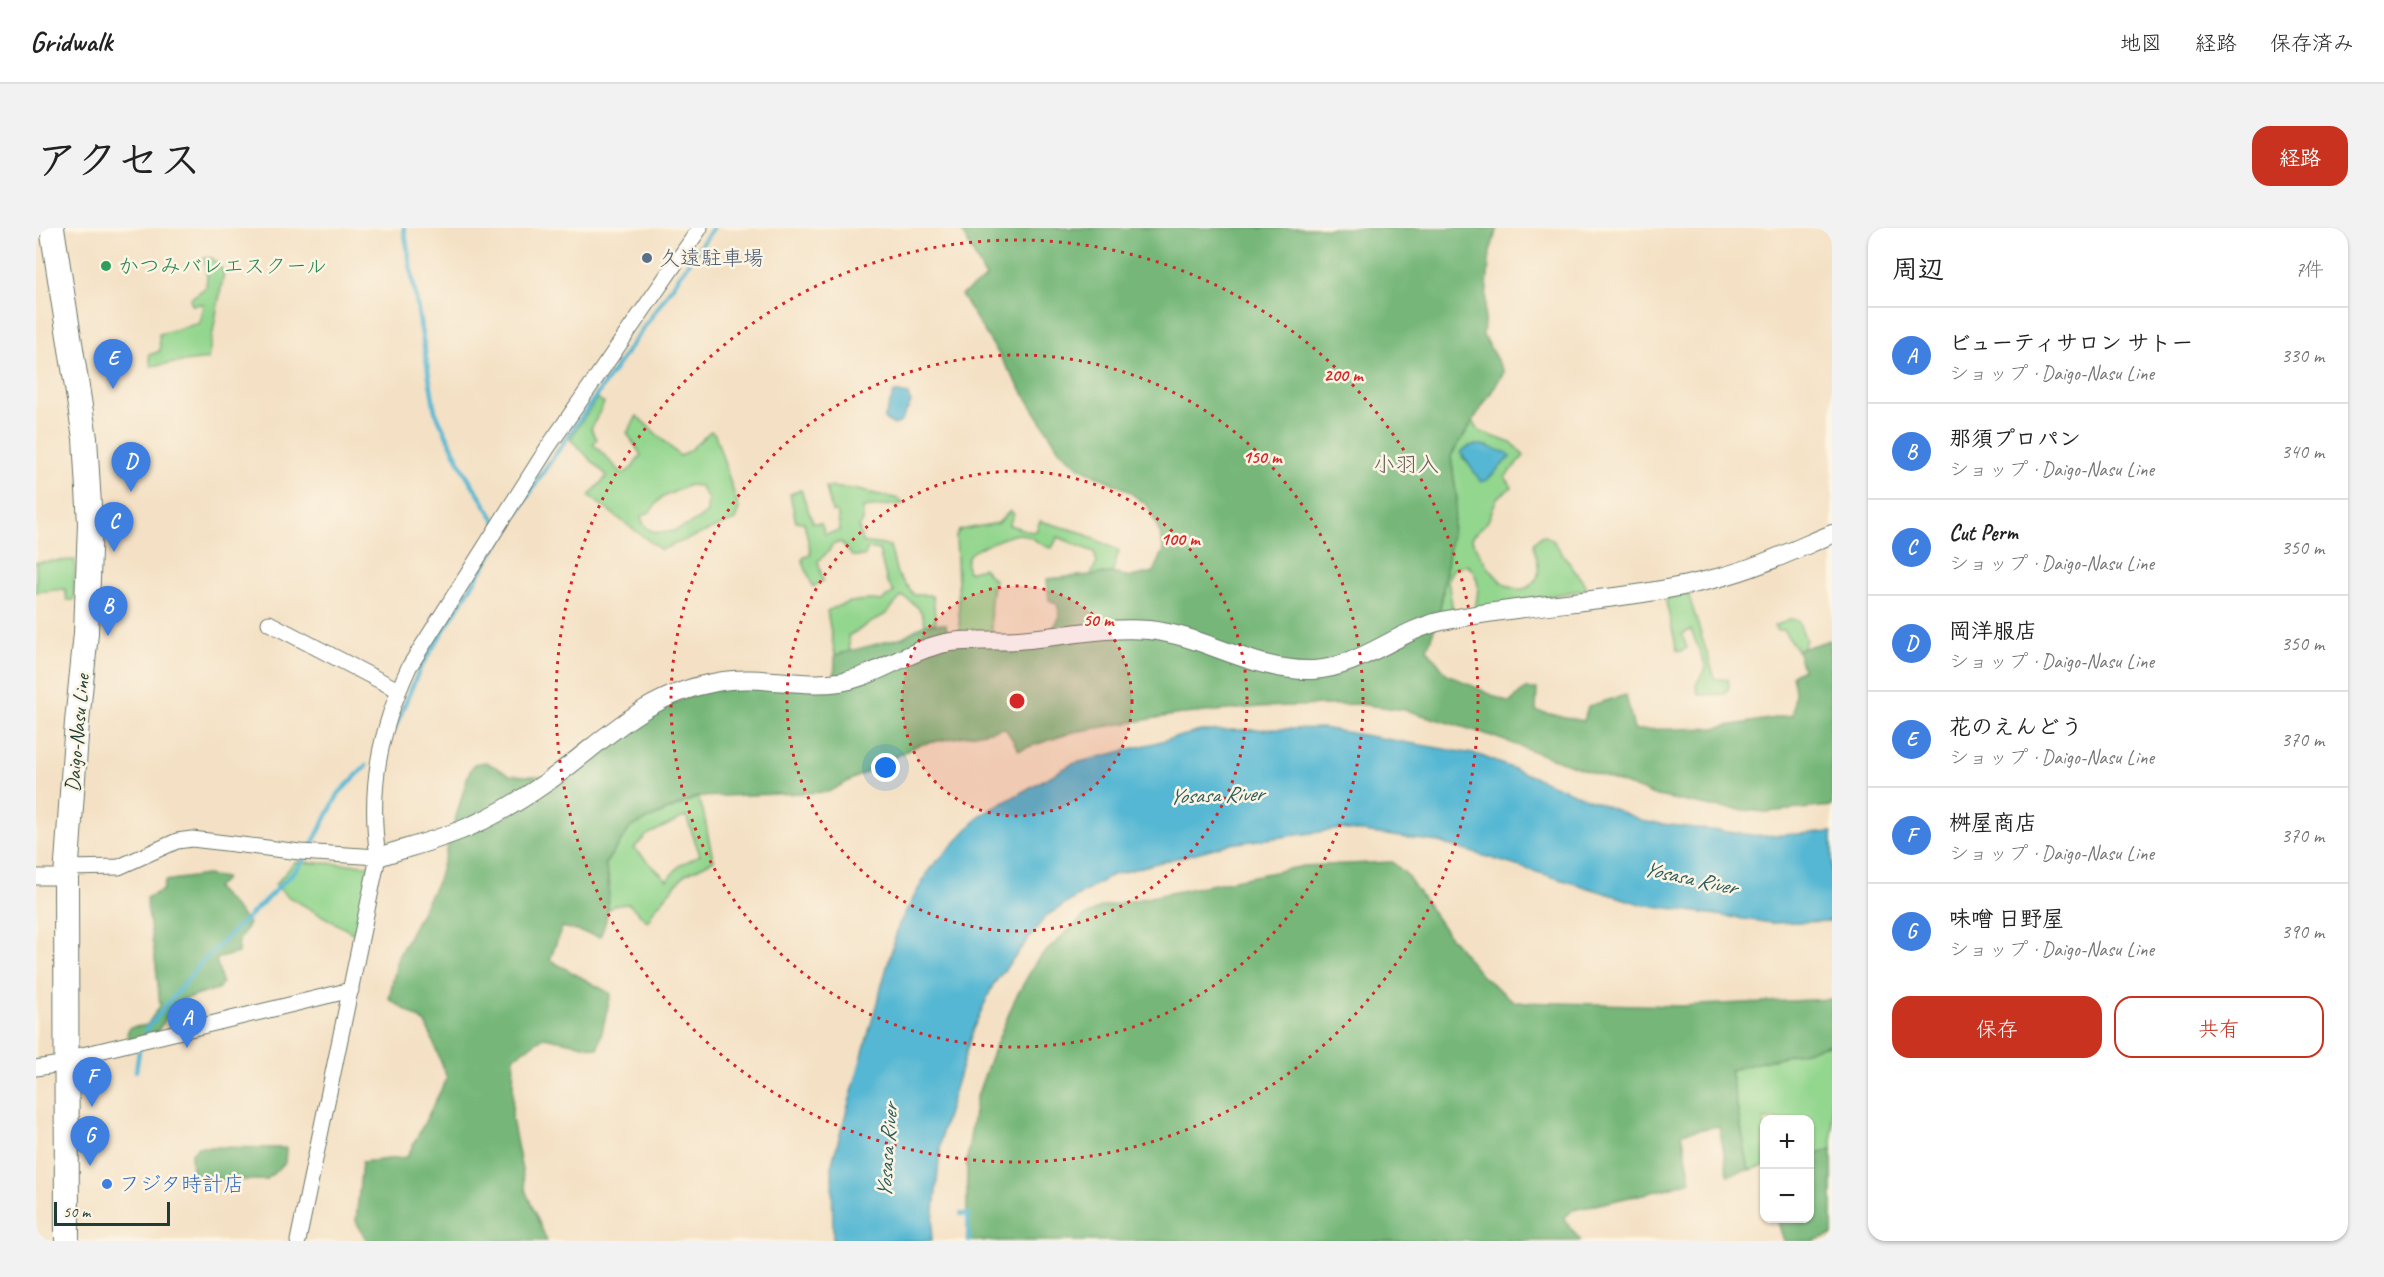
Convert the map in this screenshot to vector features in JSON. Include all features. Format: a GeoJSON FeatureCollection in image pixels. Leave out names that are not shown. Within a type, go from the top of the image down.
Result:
{"type":"FeatureCollection","features":[{"type":"Feature","properties":{"kind":"main road","name":"Daigo-Nasu Line"},"geometry":{"type":"LineString","coordinates":[[52,228],[85,438],[90,523],[86,633],[77,722],[67,873],[67,1241]]}},
{"type":"Feature","properties":{"kind":"street"},"geometry":{"type":"LineString","coordinates":[[298,1241],[378,856],[374,827],[376,773],[382,738],[398,690],[409,667],[548,447],[700,228]]}},
{"type":"Feature","properties":{"kind":"street"},"geometry":{"type":"LineString","coordinates":[[36,877],[119,867],[177,841],[192,839],[300,852],[378,856],[442,837],[483,820],[546,783],[645,707],[697,686],[742,679],[819,684],[844,682],[882,670],[918,651],[945,643],[1020,640],[1104,630],[1147,630],[1180,635],[1259,664],[1285,669],[1317,670],[1352,660],[1439,621],[1715,579],[1761,564],[1832,534]]}},
{"type":"Feature","properties":{"kind":"street"},"geometry":{"type":"LineString","coordinates":[[269,623],[398,690]]}},
{"type":"Feature","properties":{"kind":"street"},"geometry":{"type":"LineString","coordinates":[[36,1068],[351,990]]}},
{"type":"Feature","properties":{"kind":"green space"},"geometry":{"type":"Polygon","coordinates":[[[960,228],[1497,228],[1490,252],[1483,336],[1504,372],[1451,456],[1457,500],[1439,616],[1427,649],[1447,674],[1509,703],[1525,689],[1537,689],[1536,711],[1584,721],[1588,706],[1626,695],[1634,730],[1714,728],[1793,715],[1795,691],[1792,675],[1803,669],[1797,650],[1830,640],[1832,806],[1766,812],[1712,807],[1657,796],[1483,733],[1405,710],[1359,704],[1260,707],[1174,715],[1074,732],[1019,750],[1005,728],[918,745],[828,792],[696,797],[631,827],[605,864],[608,901],[606,920],[600,937],[562,927],[550,960],[611,994],[598,1048],[544,1037],[514,1057],[512,1119],[526,1192],[547,1241],[367,1241],[356,1221],[362,1162],[407,1157],[447,1078],[426,1023],[389,999],[398,957],[438,880],[468,775],[474,764],[486,762],[510,775],[548,777],[642,715],[712,688],[834,689],[835,655],[903,637],[925,624],[946,624],[947,630],[943,636],[1046,641],[1060,616],[1057,604],[1049,600],[1047,579],[1112,573],[1131,577],[1154,572],[1164,550],[1161,536],[1148,506],[1125,489],[1079,467],[1059,449],[961,295],[986,278],[960,228]]]}},
{"type":"Feature","properties":{"kind":"green space"},"geometry":{"type":"Polygon","coordinates":[[[204,258],[212,258],[224,272],[208,359],[151,366],[149,355],[160,351],[159,334],[200,323],[203,304],[192,305],[190,299],[206,287],[204,258]]]}},
{"type":"Feature","properties":{"kind":"green space"},"geometry":{"type":"Polygon","coordinates":[[[597,398],[604,403],[591,429],[597,439],[593,444],[623,474],[632,468],[641,455],[627,433],[637,416],[680,456],[711,431],[715,434],[739,509],[735,520],[661,550],[589,496],[607,476],[570,439],[597,398]],[[689,485],[661,498],[650,512],[641,516],[645,526],[652,531],[671,532],[700,518],[707,512],[708,499],[700,486],[689,485]]]}},
{"type":"Feature","properties":{"kind":"green space"},"geometry":{"type":"Polygon","coordinates":[[[1473,421],[1479,431],[1513,444],[1524,456],[1505,477],[1512,487],[1497,498],[1488,521],[1471,538],[1486,564],[1500,581],[1517,589],[1526,588],[1534,583],[1539,571],[1534,542],[1543,535],[1552,539],[1588,589],[1475,610],[1477,580],[1467,565],[1453,569],[1448,581],[1453,611],[1439,616],[1457,500],[1451,456],[1473,421]],[[1469,446],[1462,457],[1467,462],[1488,446],[1469,446]]]}},
{"type":"Feature","properties":{"kind":"green space"},"geometry":{"type":"Polygon","coordinates":[[[826,487],[853,489],[899,499],[903,504],[863,508],[863,521],[859,527],[862,542],[890,546],[897,574],[914,595],[933,597],[936,623],[925,624],[917,607],[902,596],[886,614],[848,636],[850,651],[835,655],[827,611],[853,602],[881,601],[894,592],[887,582],[879,550],[868,548],[865,556],[852,556],[841,542],[832,545],[818,561],[823,581],[813,587],[803,562],[803,558],[811,554],[804,522],[796,522],[790,494],[801,490],[813,523],[821,523],[825,534],[840,531],[837,512],[832,512],[826,487]]]}},
{"type":"Feature","properties":{"kind":"green space"},"geometry":{"type":"Polygon","coordinates":[[[1010,511],[1014,514],[1009,525],[1032,532],[1036,531],[1040,521],[1080,532],[1119,551],[1112,573],[1090,576],[1097,563],[1094,552],[1058,537],[1052,548],[1028,536],[1018,534],[993,542],[970,554],[967,565],[968,572],[983,568],[994,580],[990,606],[992,632],[960,634],[956,535],[960,530],[998,523],[1010,511]]]}},
{"type":"Feature","properties":{"kind":"green space"},"geometry":{"type":"Polygon","coordinates":[[[75,560],[74,600],[67,600],[65,589],[36,592],[36,562],[75,560]]]}},
{"type":"Feature","properties":{"kind":"green space"},"geometry":{"type":"Polygon","coordinates":[[[1688,593],[1715,679],[1728,679],[1729,687],[1725,694],[1699,695],[1696,685],[1706,667],[1691,630],[1682,634],[1687,648],[1682,651],[1677,650],[1666,602],[1668,597],[1688,593]]]}},
{"type":"Feature","properties":{"kind":"green space"},"geometry":{"type":"Polygon","coordinates":[[[1792,619],[1798,621],[1806,640],[1802,650],[1797,650],[1783,630],[1777,631],[1774,626],[1792,619]]]}},
{"type":"Feature","properties":{"kind":"green space"},"geometry":{"type":"Polygon","coordinates":[[[698,797],[714,860],[684,875],[653,911],[648,922],[629,904],[615,905],[606,911],[610,883],[605,864],[631,827],[698,797]],[[686,816],[647,835],[634,848],[667,880],[680,865],[700,855],[686,816]]]}},
{"type":"Feature","properties":{"kind":"green space"},"geometry":{"type":"Polygon","coordinates":[[[295,862],[371,865],[358,936],[287,896],[275,885],[295,862]]]}},
{"type":"Feature","properties":{"kind":"green space"},"geometry":{"type":"Polygon","coordinates":[[[1392,862],[1406,874],[1446,932],[1481,975],[1515,1002],[1679,1006],[1832,999],[1832,1044],[1730,1070],[1749,1170],[1728,1175],[1719,1126],[1682,1133],[1691,1181],[1573,1210],[1563,1218],[1581,1241],[967,1241],[967,1159],[976,1099],[992,1054],[1015,999],[1037,960],[1083,917],[1101,907],[1304,866],[1392,862]]]}},
{"type":"Feature","properties":{"kind":"green space"},"geometry":{"type":"Polygon","coordinates":[[[206,875],[226,878],[216,888],[249,923],[239,940],[238,953],[216,959],[222,983],[218,989],[178,1001],[155,1035],[130,1040],[127,1034],[129,1028],[147,1025],[160,1006],[146,898],[163,890],[165,881],[206,875]]]}},
{"type":"Feature","properties":{"kind":"green space"},"geometry":{"type":"Polygon","coordinates":[[[1832,1044],[1832,1149],[1814,1154],[1814,1115],[1760,1115],[1760,1167],[1749,1170],[1730,1070],[1832,1044]]]}},
{"type":"Feature","properties":{"kind":"green space"},"geometry":{"type":"Polygon","coordinates":[[[198,1147],[286,1148],[285,1163],[266,1180],[198,1180],[192,1174],[191,1154],[198,1147]]]}},
{"type":"Feature","properties":{"kind":"green space"},"geometry":{"type":"Polygon","coordinates":[[[1832,1149],[1832,1235],[1812,1241],[1784,1241],[1778,1223],[1814,1223],[1814,1154],[1832,1149]]]}},
{"type":"Feature","properties":{"kind":"water"},"geometry":{"type":"Polygon","coordinates":[[[894,392],[908,395],[911,403],[900,423],[894,425],[884,419],[894,392]]]}},
{"type":"Feature","properties":{"kind":"water"},"geometry":{"type":"Polygon","coordinates":[[[1473,445],[1482,445],[1508,453],[1510,457],[1487,480],[1481,482],[1461,453],[1473,445]]]}},
{"type":"Feature","properties":{"kind":"water","name":"Yosasa River"},"geometry":{"type":"Polygon","coordinates":[[[1322,728],[1479,755],[1646,822],[1761,836],[1832,832],[1832,921],[1771,923],[1641,904],[1438,842],[1341,829],[1230,844],[1112,875],[1046,916],[993,985],[973,1029],[942,1132],[931,1241],[833,1241],[832,1163],[899,924],[929,870],[981,815],[1072,764],[1201,731],[1322,728]]]}},
{"type":"Feature","properties":{"kind":"waterway"},"geometry":{"type":"LineString","coordinates":[[404,228],[435,411],[464,471],[496,522]]}},
{"type":"Feature","properties":{"kind":"waterway"},"geometry":{"type":"LineString","coordinates":[[394,730],[420,668],[543,472],[713,228]]}},
{"type":"Feature","properties":{"kind":"waterway"},"geometry":{"type":"LineString","coordinates":[[310,848],[339,793],[366,766]]}},
{"type":"Feature","properties":{"kind":"waterway"},"geometry":{"type":"LineString","coordinates":[[146,1030],[202,962],[297,869],[306,856]]}},
{"type":"Feature","properties":{"kind":"waterway"},"geometry":{"type":"LineString","coordinates":[[136,1071],[139,1051]]}},
{"type":"Feature","properties":{"kind":"waterway"},"geometry":{"type":"LineString","coordinates":[[961,1214],[968,1214],[969,1241]]}},
{"type":"Feature","properties":{"kind":"place","name":"久遠駐車場"},"geometry":{"type":"Point","coordinates":[647,258]}},
{"type":"Feature","properties":{"kind":"place","name":"かつみバレエスクール"},"geometry":{"type":"Point","coordinates":[106,266]}},
{"type":"Feature","properties":{"kind":"place","name":"花のえんどう"},"geometry":{"type":"Point","coordinates":[113,389]}},
{"type":"Feature","properties":{"kind":"place","name":"岡洋服店"},"geometry":{"type":"Point","coordinates":[131,492]}},
{"type":"Feature","properties":{"kind":"place","name":"Cut Perm"},"geometry":{"type":"Point","coordinates":[114,552]}},
{"type":"Feature","properties":{"kind":"place","name":"那須プロパン"},"geometry":{"type":"Point","coordinates":[108,636]}},
{"type":"Feature","properties":{"kind":"place","name":"ビューティサロン サトー"},"geometry":{"type":"Point","coordinates":[187,1048]}},
{"type":"Feature","properties":{"kind":"place","name":"桝屋商店"},"geometry":{"type":"Point","coordinates":[92,1107]}},
{"type":"Feature","properties":{"kind":"place","name":"味噌 日野屋"},"geometry":{"type":"Point","coordinates":[90,1166]}},
{"type":"Feature","properties":{"kind":"place","name":"フジタ時計店"},"geometry":{"type":"Point","coordinates":[107,1184]}},
{"type":"Feature","properties":{"kind":"district","name":"小羽入"},"geometry":{"type":"Point","coordinates":[1406,464]}}]}
